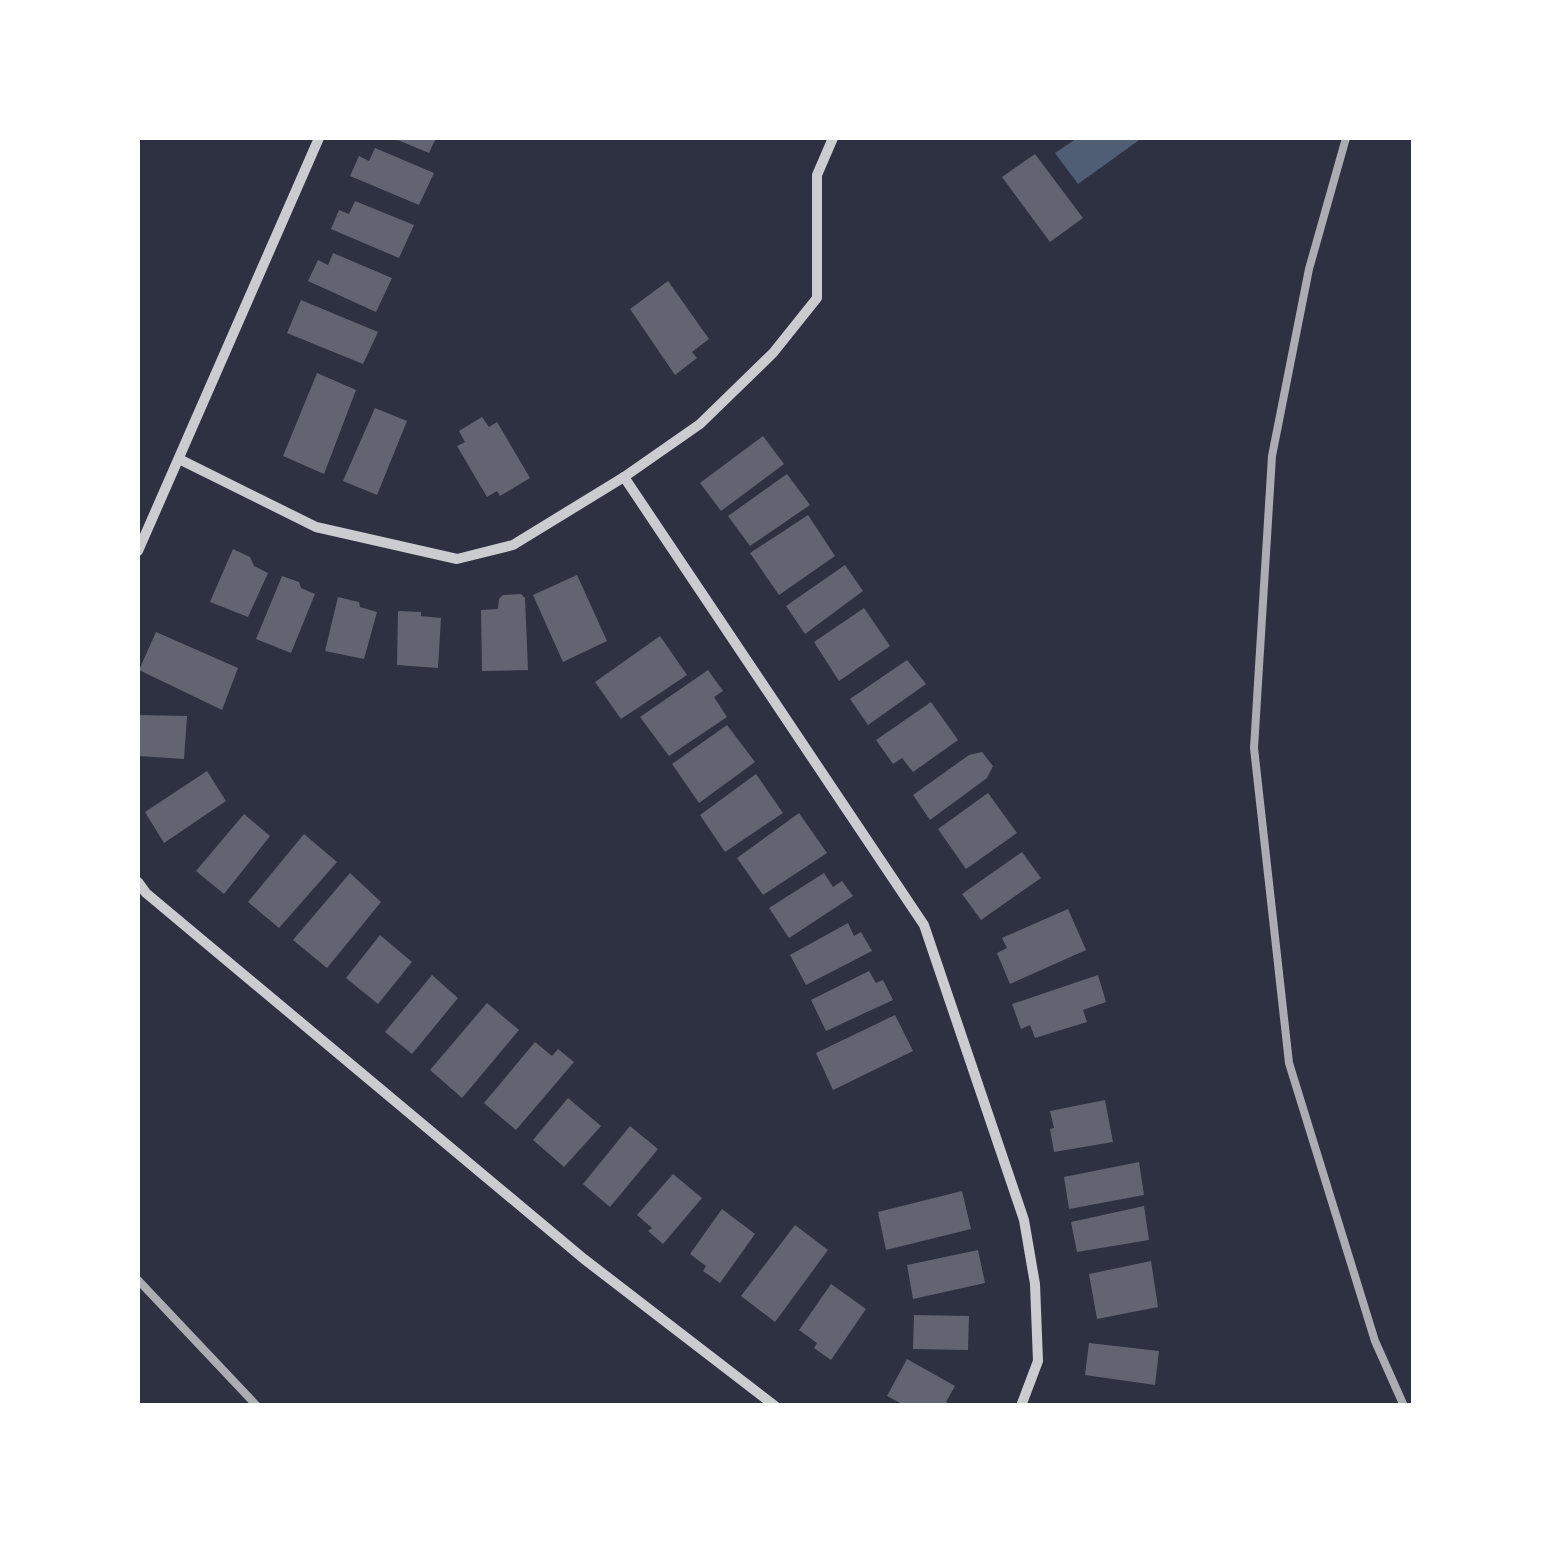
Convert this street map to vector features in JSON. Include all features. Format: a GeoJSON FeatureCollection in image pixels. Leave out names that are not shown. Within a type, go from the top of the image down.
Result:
{"type":"FeatureCollection","features":[{"type":"Feature","properties":{"kind":"street"},"geometry":{"type":"LineString","coordinates":[[138,551],[319,138]]}},
{"type":"Feature","properties":{"kind":"street"},"geometry":{"type":"LineString","coordinates":[[180,459],[316,526],[457,559],[512,545],[624,477],[700,424],[773,353],[817,298],[817,175],[833,138]]}},
{"type":"Feature","properties":{"kind":"street"},"geometry":{"type":"LineString","coordinates":[[624,477],[924,925],[1024,1220],[1036,1284],[1038,1360],[1021,1406]]}},
{"type":"Feature","properties":{"kind":"street"},"geometry":{"type":"LineString","coordinates":[[138,882],[146,893],[584,1259],[775,1406]]}},
{"type":"Feature","properties":{"kind":"water"},"geometry":{"type":"Polygon","coordinates":[[[1077,138],[1142,138],[1078,184],[1055,153],[1077,138]]]}},
{"type":"Feature","properties":{"kind":"building"},"geometry":{"type":"Polygon","coordinates":[[[393,138],[436,138],[429,153],[393,138]]]}},
{"type":"Feature","properties":{"kind":"building"},"geometry":{"type":"Polygon","coordinates":[[[375,148],[434,173],[419,205],[350,176],[359,156],[369,161],[375,148]]]}},
{"type":"Feature","properties":{"kind":"building"},"geometry":{"type":"Polygon","coordinates":[[[1035,154],[1083,218],[1050,242],[1002,177],[1035,154]]]}},
{"type":"Feature","properties":{"kind":"building"},"geometry":{"type":"Polygon","coordinates":[[[355,201],[414,225],[399,258],[331,229],[339,210],[349,214],[355,201]]]}},
{"type":"Feature","properties":{"kind":"building"},"geometry":{"type":"Polygon","coordinates":[[[333,253],[392,278],[376,312],[308,281],[318,260],[328,265],[333,253]]]}},
{"type":"Feature","properties":{"kind":"building"},"geometry":{"type":"Polygon","coordinates":[[[668,281],[709,339],[692,352],[697,358],[675,375],[630,309],[668,281]]]}},
{"type":"Feature","properties":{"kind":"building"},"geometry":{"type":"Polygon","coordinates":[[[301,300],[378,332],[363,364],[287,333],[301,300]]]}},
{"type":"Feature","properties":{"kind":"building"},"geometry":{"type":"Polygon","coordinates":[[[317,373],[356,390],[324,474],[283,456],[317,373]]]}},
{"type":"Feature","properties":{"kind":"building"},"geometry":{"type":"Polygon","coordinates":[[[375,408],[407,421],[377,495],[343,481],[375,408]]]}},
{"type":"Feature","properties":{"kind":"building"},"geometry":{"type":"Polygon","coordinates":[[[482,417],[489,427],[497,422],[530,478],[500,496],[497,491],[487,497],[457,446],[465,442],[459,431],[482,417]]]}},
{"type":"Feature","properties":{"kind":"building"},"geometry":{"type":"Polygon","coordinates":[[[763,436],[784,464],[721,511],[700,483],[763,436]]]}},
{"type":"Feature","properties":{"kind":"building"},"geometry":{"type":"Polygon","coordinates":[[[787,474],[810,505],[750,546],[728,516],[787,474]]]}},
{"type":"Feature","properties":{"kind":"building"},"geometry":{"type":"Polygon","coordinates":[[[808,515],[835,556],[779,595],[750,553],[808,515]]]}},
{"type":"Feature","properties":{"kind":"building"},"geometry":{"type":"Polygon","coordinates":[[[233,549],[250,557],[254,566],[268,573],[248,617],[210,602],[233,549]]]}},
{"type":"Feature","properties":{"kind":"building"},"geometry":{"type":"Polygon","coordinates":[[[845,565],[863,591],[805,634],[786,606],[845,565]]]}},
{"type":"Feature","properties":{"kind":"building"},"geometry":{"type":"Polygon","coordinates":[[[577,575],[607,641],[563,662],[533,595],[577,575]]]}},
{"type":"Feature","properties":{"kind":"building"},"geometry":{"type":"Polygon","coordinates":[[[282,576],[315,594],[291,653],[256,639],[282,576]]]}},
{"type":"Feature","properties":{"kind":"building"},"geometry":{"type":"Polygon","coordinates":[[[521,594],[525,598],[528,670],[482,671],[481,610],[498,609],[503,595],[521,594]]]}},
{"type":"Feature","properties":{"kind":"building"},"geometry":{"type":"Polygon","coordinates":[[[338,597],[377,612],[364,659],[325,651],[338,597]]]}},
{"type":"Feature","properties":{"kind":"building"},"geometry":{"type":"Polygon","coordinates":[[[864,608],[890,646],[839,681],[814,642],[864,608]]]}},
{"type":"Feature","properties":{"kind":"building"},"geometry":{"type":"Polygon","coordinates":[[[398,611],[441,618],[438,668],[397,665],[398,611]]]}},
{"type":"Feature","properties":{"kind":"building"},"geometry":{"type":"Polygon","coordinates":[[[156,632],[238,668],[222,710],[139,670],[156,632]]]}},
{"type":"Feature","properties":{"kind":"building"},"geometry":{"type":"Polygon","coordinates":[[[660,636],[687,675],[621,719],[595,682],[660,636]]]}},
{"type":"Feature","properties":{"kind":"building"},"geometry":{"type":"Polygon","coordinates":[[[907,660],[926,684],[868,725],[850,699],[907,660]]]}},
{"type":"Feature","properties":{"kind":"building"},"geometry":{"type":"Polygon","coordinates":[[[708,670],[723,691],[714,697],[727,717],[669,756],[640,717],[708,670]]]}},
{"type":"Feature","properties":{"kind":"building"},"geometry":{"type":"Polygon","coordinates":[[[931,702],[958,740],[913,772],[902,758],[893,764],[876,740],[931,702]]]}},
{"type":"Feature","properties":{"kind":"building"},"geometry":{"type":"Polygon","coordinates":[[[138,715],[187,716],[184,759],[138,756],[138,715]]]}},
{"type":"Feature","properties":{"kind":"building"},"geometry":{"type":"Polygon","coordinates":[[[727,725],[755,762],[699,803],[672,764],[727,725]]]}},
{"type":"Feature","properties":{"kind":"building"},"geometry":{"type":"Polygon","coordinates":[[[982,752],[993,766],[987,778],[930,820],[913,795],[969,755],[982,752]]]}},
{"type":"Feature","properties":{"kind":"building"},"geometry":{"type":"Polygon","coordinates":[[[207,771],[226,801],[164,843],[145,812],[207,771]]]}},
{"type":"Feature","properties":{"kind":"building"},"geometry":{"type":"Polygon","coordinates":[[[756,774],[783,813],[725,852],[700,815],[756,774]]]}},
{"type":"Feature","properties":{"kind":"building"},"geometry":{"type":"Polygon","coordinates":[[[988,793],[1017,833],[966,869],[938,829],[988,793]]]}},
{"type":"Feature","properties":{"kind":"building"},"geometry":{"type":"Polygon","coordinates":[[[799,813],[827,853],[763,895],[737,858],[799,813]]]}},
{"type":"Feature","properties":{"kind":"building"},"geometry":{"type":"Polygon","coordinates":[[[244,814],[270,836],[224,894],[196,871],[244,814]]]}},
{"type":"Feature","properties":{"kind":"building"},"geometry":{"type":"Polygon","coordinates":[[[304,834],[337,862],[279,928],[248,902],[304,834]]]}},
{"type":"Feature","properties":{"kind":"building"},"geometry":{"type":"Polygon","coordinates":[[[1022,852],[1041,878],[981,920],[962,894],[1022,852]]]}},
{"type":"Feature","properties":{"kind":"building"},"geometry":{"type":"Polygon","coordinates":[[[350,873],[381,902],[327,968],[293,940],[350,873]]]}},
{"type":"Feature","properties":{"kind":"building"},"geometry":{"type":"Polygon","coordinates":[[[824,873],[833,887],[842,881],[853,896],[789,938],[769,908],[824,873]]]}},
{"type":"Feature","properties":{"kind":"building"},"geometry":{"type":"Polygon","coordinates":[[[1068,909],[1086,950],[1010,984],[997,953],[1007,948],[1002,938],[1068,909]]]}},
{"type":"Feature","properties":{"kind":"building"},"geometry":{"type":"Polygon","coordinates":[[[848,923],[854,936],[861,932],[872,951],[806,985],[790,955],[848,923]]]}},
{"type":"Feature","properties":{"kind":"building"},"geometry":{"type":"Polygon","coordinates":[[[380,935],[412,962],[378,1004],[346,978],[380,935]]]}},
{"type":"Feature","properties":{"kind":"building"},"geometry":{"type":"Polygon","coordinates":[[[869,971],[876,983],[883,980],[893,1000],[826,1031],[811,1000],[869,971]]]}},
{"type":"Feature","properties":{"kind":"building"},"geometry":{"type":"Polygon","coordinates":[[[432,975],[458,998],[412,1054],[385,1032],[432,975]]]}},
{"type":"Feature","properties":{"kind":"building"},"geometry":{"type":"Polygon","coordinates":[[[1098,975],[1106,1002],[1083,1010],[1087,1022],[1035,1038],[1030,1025],[1021,1029],[1012,1004],[1098,975]]]}},
{"type":"Feature","properties":{"kind":"building"},"geometry":{"type":"Polygon","coordinates":[[[487,1003],[519,1030],[462,1098],[430,1070],[487,1003]]]}},
{"type":"Feature","properties":{"kind":"building"},"geometry":{"type":"Polygon","coordinates":[[[895,1015],[913,1051],[833,1090],[816,1053],[895,1015]]]}},
{"type":"Feature","properties":{"kind":"building"},"geometry":{"type":"Polygon","coordinates":[[[535,1042],[552,1056],[558,1049],[574,1062],[516,1130],[484,1103],[535,1042]]]}},
{"type":"Feature","properties":{"kind":"building"},"geometry":{"type":"Polygon","coordinates":[[[568,1098],[601,1126],[564,1167],[533,1140],[568,1098]]]}},
{"type":"Feature","properties":{"kind":"building"},"geometry":{"type":"Polygon","coordinates":[[[1105,1100],[1113,1142],[1054,1152],[1050,1111],[1105,1100]]]}},
{"type":"Feature","properties":{"kind":"building"},"geometry":{"type":"Polygon","coordinates":[[[630,1126],[658,1149],[610,1207],[583,1184],[630,1126]]]}},
{"type":"Feature","properties":{"kind":"building"},"geometry":{"type":"Polygon","coordinates":[[[1139,1162],[1144,1195],[1069,1209],[1064,1177],[1139,1162]]]}},
{"type":"Feature","properties":{"kind":"building"},"geometry":{"type":"Polygon","coordinates":[[[673,1174],[702,1198],[663,1244],[637,1215],[673,1174]]]}},
{"type":"Feature","properties":{"kind":"building"},"geometry":{"type":"Polygon","coordinates":[[[962,1191],[971,1229],[886,1250],[878,1212],[962,1191]]]}},
{"type":"Feature","properties":{"kind":"building"},"geometry":{"type":"Polygon","coordinates":[[[1144,1206],[1149,1240],[1077,1252],[1071,1222],[1144,1206]]]}},
{"type":"Feature","properties":{"kind":"building"},"geometry":{"type":"Polygon","coordinates":[[[722,1209],[755,1234],[720,1283],[703,1271],[706,1266],[690,1254],[722,1209]]]}},
{"type":"Feature","properties":{"kind":"building"},"geometry":{"type":"Polygon","coordinates":[[[795,1225],[828,1250],[775,1322],[741,1296],[795,1225]]]}},
{"type":"Feature","properties":{"kind":"building"},"geometry":{"type":"Polygon","coordinates":[[[978,1250],[985,1283],[913,1299],[907,1265],[978,1250]]]}},
{"type":"Feature","properties":{"kind":"building"},"geometry":{"type":"Polygon","coordinates":[[[1151,1261],[1158,1307],[1097,1319],[1089,1274],[1151,1261]]]}},
{"type":"Feature","properties":{"kind":"building"},"geometry":{"type":"Polygon","coordinates":[[[831,1284],[866,1309],[831,1360],[799,1330],[831,1284]]]}},
{"type":"Feature","properties":{"kind":"building"},"geometry":{"type":"Polygon","coordinates":[[[914,1315],[969,1316],[968,1350],[913,1349],[914,1315]]]}},
{"type":"Feature","properties":{"kind":"building"},"geometry":{"type":"Polygon","coordinates":[[[1089,1343],[1159,1351],[1155,1385],[1085,1375],[1089,1343]]]}},
{"type":"Feature","properties":{"kind":"building"},"geometry":{"type":"Polygon","coordinates":[[[907,1359],[955,1386],[946,1402],[954,1406],[906,1406],[887,1396],[907,1359]]]}},
{"type":"Feature","properties":{"kind":"railway"},"geometry":{"type":"LineString","coordinates":[[1346,138],[1309,269],[1272,456],[1254,748],[1289,1063],[1375,1341],[1404,1406]]}},
{"type":"Feature","properties":{"kind":"railway"},"geometry":{"type":"LineString","coordinates":[[138,1280],[257,1406]]}}]}
